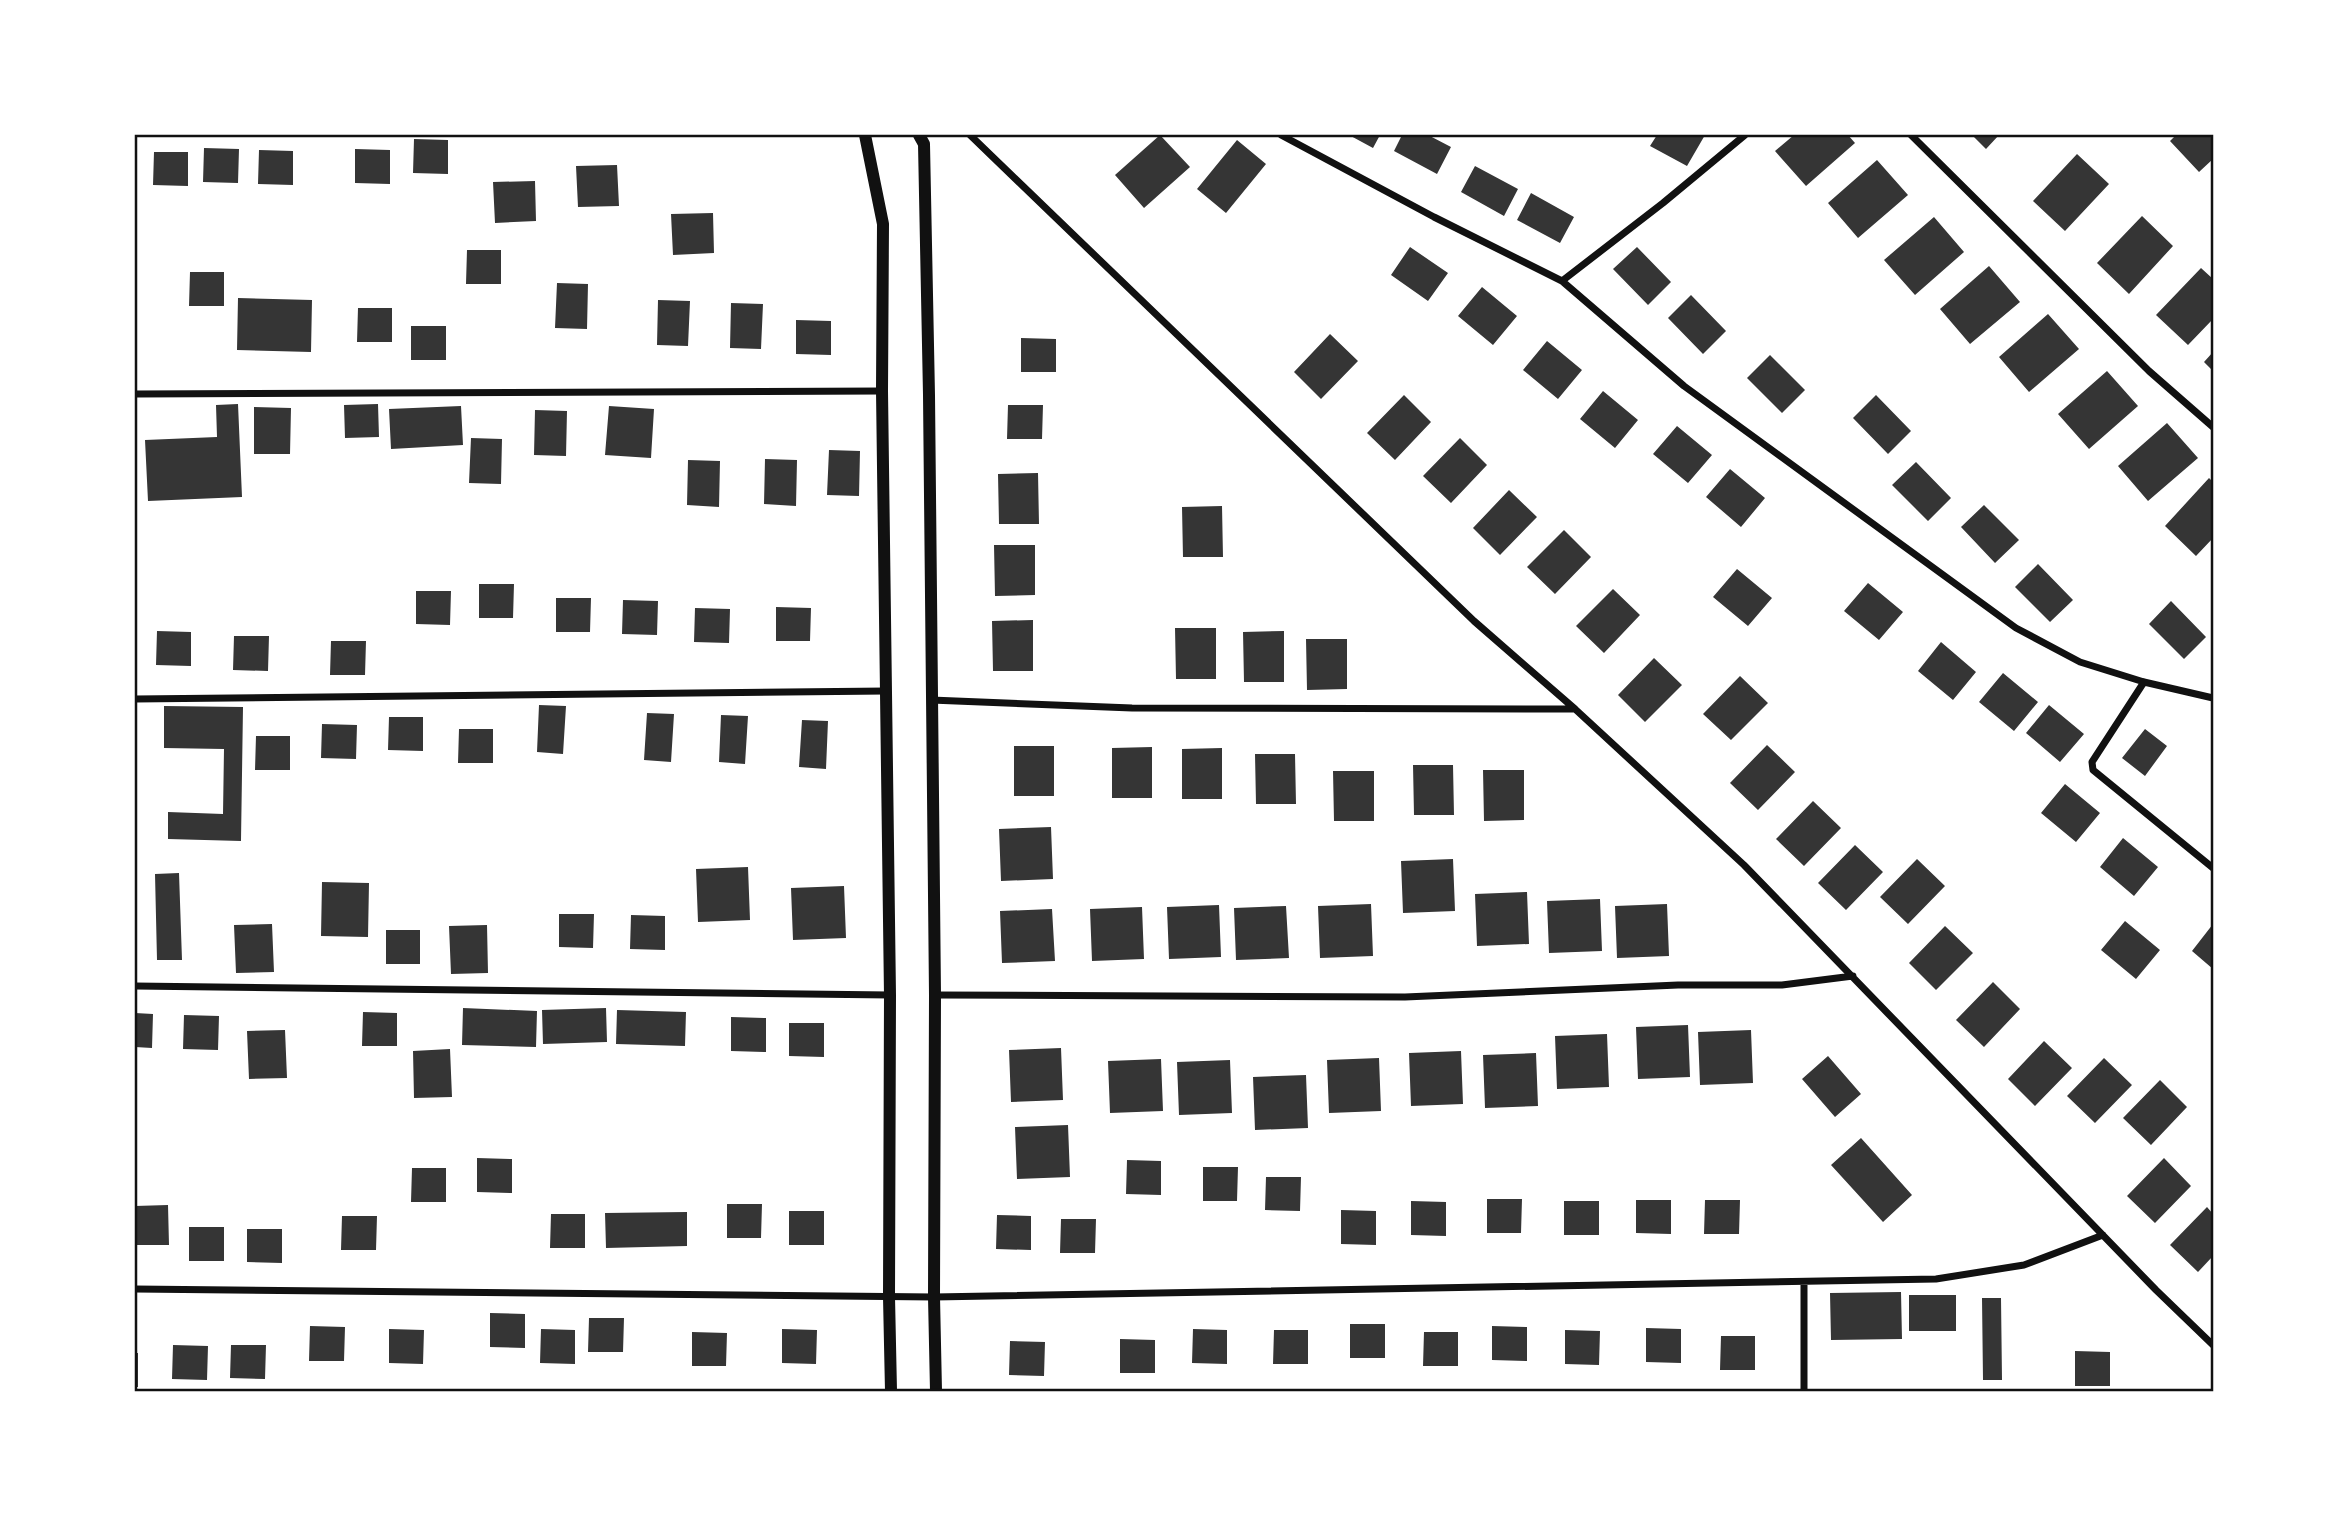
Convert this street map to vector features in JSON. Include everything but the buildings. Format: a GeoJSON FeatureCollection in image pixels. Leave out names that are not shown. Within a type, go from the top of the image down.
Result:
{"type":"FeatureCollection","features":[{"type":"Feature","properties":{"kind":"street"},"geometry":{"type":"LineString","coordinates":[[864,135],[873,166],[883,224],[882,391],[890,995],[891,1391]]}},
{"type":"Feature","properties":{"kind":"street"},"geometry":{"type":"LineString","coordinates":[[919,135],[924,144],[929,395],[936,1391]]}},
{"type":"Feature","properties":{"kind":"street"},"geometry":{"type":"LineString","coordinates":[[970,135],[1474,621],[1575,709],[1744,865],[2213,1345]]}},
{"type":"Feature","properties":{"kind":"street"},"geometry":{"type":"LineString","coordinates":[[1281,135],[1434,217],[1562,281],[1684,386],[2016,628],[2080,662],[2144,682],[2213,698]]}},
{"type":"Feature","properties":{"kind":"street"},"geometry":{"type":"LineString","coordinates":[[1562,281],[1664,203],[1745,135]]}},
{"type":"Feature","properties":{"kind":"street"},"geometry":{"type":"LineString","coordinates":[[1911,135],[2148,371],[2213,427]]}},
{"type":"Feature","properties":{"kind":"street"},"geometry":{"type":"LineString","coordinates":[[135,394],[882,391]]}},
{"type":"Feature","properties":{"kind":"street"},"geometry":{"type":"LineString","coordinates":[[2144,682],[2092,762],[2094,771],[2213,868]]}},
{"type":"Feature","properties":{"kind":"street"},"geometry":{"type":"LineString","coordinates":[[135,699],[886,691]]}},
{"type":"Feature","properties":{"kind":"street"},"geometry":{"type":"LineString","coordinates":[[931,700],[1132,708],[1575,709]]}},
{"type":"Feature","properties":{"kind":"street"},"geometry":{"type":"LineString","coordinates":[[935,995],[1405,997],[1678,985],[1782,985],[1853,976]]}},
{"type":"Feature","properties":{"kind":"street"},"geometry":{"type":"LineString","coordinates":[[135,986],[890,995]]}},
{"type":"Feature","properties":{"kind":"street"},"geometry":{"type":"LineString","coordinates":[[135,1289],[934,1297],[1936,1279],[2024,1265],[2103,1235]]}},
{"type":"Feature","properties":{"kind":"street"},"geometry":{"type":"LineString","coordinates":[[1804,1282],[1804,1391]]}}]}
